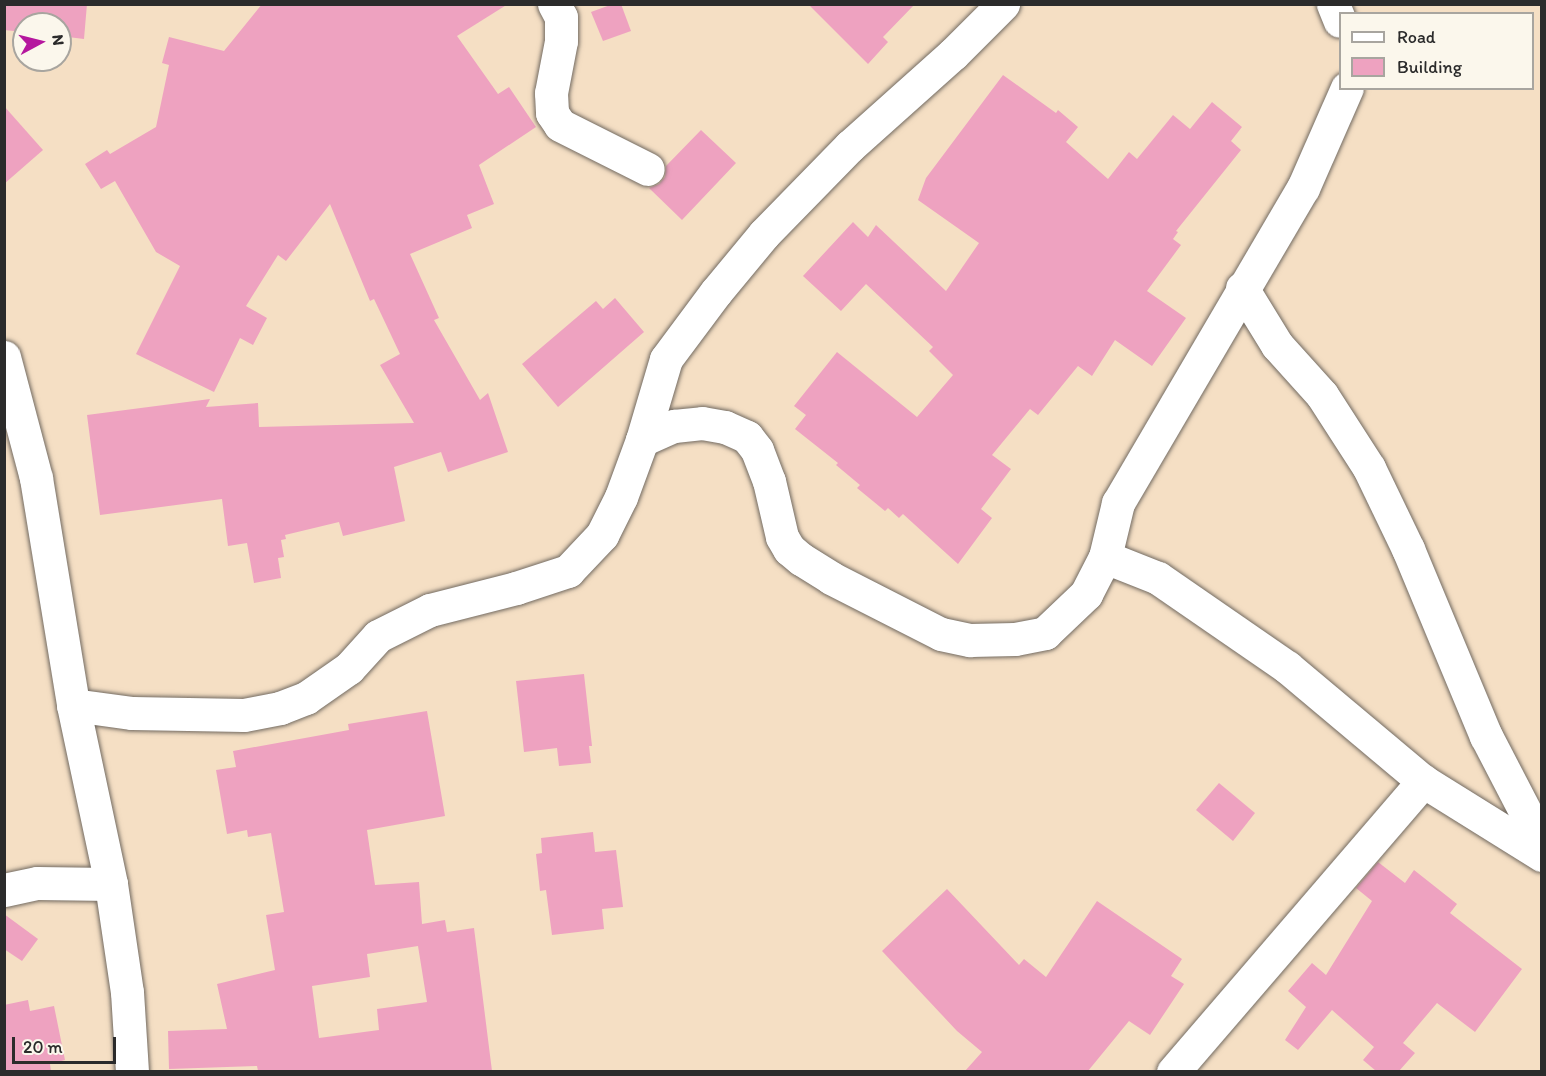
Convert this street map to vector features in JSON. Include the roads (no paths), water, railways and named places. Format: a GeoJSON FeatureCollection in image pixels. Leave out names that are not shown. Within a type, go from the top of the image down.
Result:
{"type":"FeatureCollection","features":[{"type":"Feature","properties":{"kind":"street"},"geometry":{"type":"LineString","coordinates":[[554,4],[561,17],[561,41],[551,93],[552,113],[560,125],[648,169]]}},
{"type":"Feature","properties":{"kind":"street"},"geometry":{"type":"LineString","coordinates":[[74,705],[132,713],[244,715],[280,708],[306,698],[349,668],[378,636],[430,610],[516,588],[568,571],[602,535],[621,497],[642,440],[666,359],[764,234],[850,146],[953,54],[1003,4]]}},
{"type":"Feature","properties":{"kind":"street"},"geometry":{"type":"LineString","coordinates":[[642,440],[674,426],[702,423],[725,428],[747,437],[757,450],[765,471],[782,537],[789,549],[831,578],[941,634],[970,640],[1015,639],[1045,633],[1086,594],[1104,557],[1118,503],[1242,288],[1303,188],[1346,90]]}},
{"type":"Feature","properties":{"kind":"street"},"geometry":{"type":"LineString","coordinates":[[1242,288],[1276,345],[1322,395],[1369,468],[1408,549],[1486,736],[1542,844]]}},
{"type":"Feature","properties":{"kind":"street"},"geometry":{"type":"LineString","coordinates":[[4,357],[36,478],[74,705],[111,884],[127,992],[132,1071]]}},
{"type":"Feature","properties":{"kind":"street"},"geometry":{"type":"LineString","coordinates":[[1104,557],[1158,578],[1278,661],[1423,781],[1542,855]]}},
{"type":"Feature","properties":{"kind":"street"},"geometry":{"type":"LineString","coordinates":[[1173,1071],[1423,781]]}},
{"type":"Feature","properties":{"kind":"street"},"geometry":{"type":"LineString","coordinates":[[4,890],[37,883],[111,884]]}}]}
